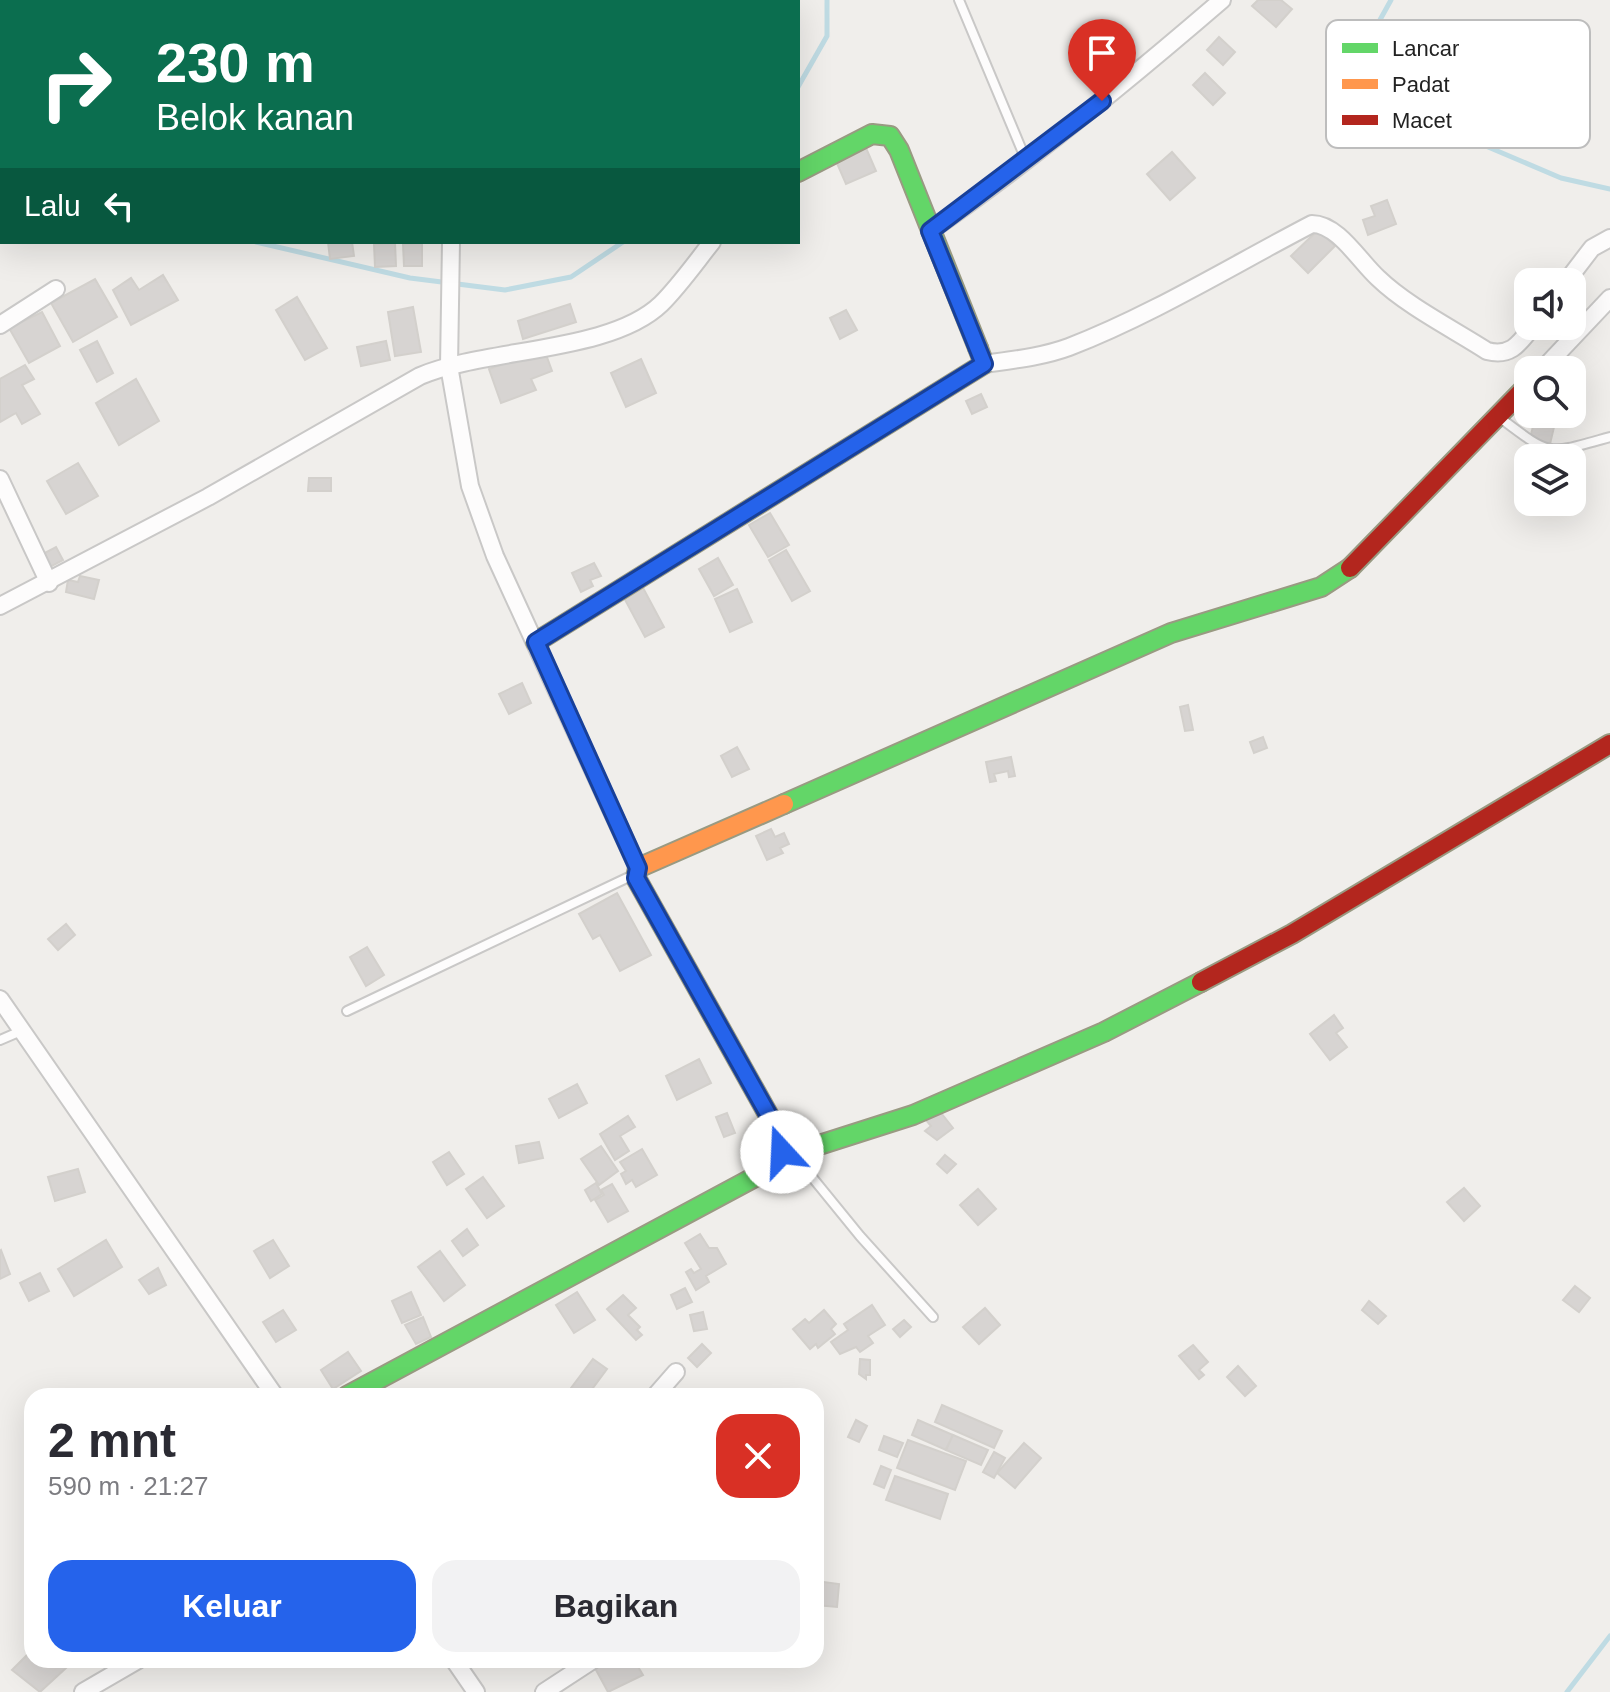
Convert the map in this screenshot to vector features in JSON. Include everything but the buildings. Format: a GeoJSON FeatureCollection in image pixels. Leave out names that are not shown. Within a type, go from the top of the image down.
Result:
{"type":"FeatureCollection","features":[{"type":"Feature","properties":{"kind":"street"},"geometry":{"type":"LineString","coordinates":[[930,231],[1124,84],[1222,0]]}},
{"type":"Feature","properties":{"kind":"street"},"geometry":{"type":"LineString","coordinates":[[800,171],[872,134],[890,136],[899,150],[984,364]]}},
{"type":"Feature","properties":{"kind":"street"},"geometry":{"type":"LineString","coordinates":[[536,642],[984,364],[1040,356],[1067,348],[1115,327],[1312,224],[1323,225],[1343,241],[1385,285],[1487,351],[1507,353],[1522,340]]}},
{"type":"Feature","properties":{"kind":"street"},"geometry":{"type":"LineString","coordinates":[[1577,268],[1592,248],[1610,238]]}},
{"type":"Feature","properties":{"kind":"street"},"geometry":{"type":"LineString","coordinates":[[451,244],[449,366],[470,486],[495,556],[637,871],[778,1132],[786,1153]]}},
{"type":"Feature","properties":{"kind":"street"},"geometry":{"type":"LineString","coordinates":[[0,606],[49,583],[420,376],[449,366],[583,339],[625,325],[659,305],[710,244]]}},
{"type":"Feature","properties":{"kind":"street"},"geometry":{"type":"LineString","coordinates":[[0,325],[56,289]]}},
{"type":"Feature","properties":{"kind":"street"},"geometry":{"type":"LineString","coordinates":[[1555,356],[1610,298]]}},
{"type":"Feature","properties":{"kind":"street"},"geometry":{"type":"LineString","coordinates":[[637,871],[1171,633],[1334,581],[1357,564],[1514,399]]}},
{"type":"Feature","properties":{"kind":"street"},"geometry":{"type":"LineString","coordinates":[[0,479],[49,583]]}},
{"type":"Feature","properties":{"kind":"street"},"geometry":{"type":"LineString","coordinates":[[362,1388],[767,1171],[786,1153],[913,1115],[1104,1032],[1292,934],[1610,744]]}},
{"type":"Feature","properties":{"kind":"street"},"geometry":{"type":"LineString","coordinates":[[0,999],[269,1388]]}},
{"type":"Feature","properties":{"kind":"street"},"geometry":{"type":"LineString","coordinates":[[662,1388],[676,1372]]}},
{"type":"Feature","properties":{"kind":"street"},"geometry":{"type":"LineString","coordinates":[[83,1692],[124,1668]]}},
{"type":"Feature","properties":{"kind":"street"},"geometry":{"type":"LineString","coordinates":[[460,1668],[476,1692]]}},
{"type":"Feature","properties":{"kind":"street"},"geometry":{"type":"LineString","coordinates":[[544,1692],[581,1668]]}},
{"type":"Feature","properties":{"kind":"lane"},"geometry":{"type":"LineString","coordinates":[[959,0],[1026,160]]}},
{"type":"Feature","properties":{"kind":"lane"},"geometry":{"type":"LineString","coordinates":[[1498,416],[1547,450],[1569,449],[1610,437]]}},
{"type":"Feature","properties":{"kind":"lane"},"geometry":{"type":"LineString","coordinates":[[347,1011],[637,871]]}},
{"type":"Feature","properties":{"kind":"lane"},"geometry":{"type":"LineString","coordinates":[[0,1040],[21,1031]]}},
{"type":"Feature","properties":{"kind":"lane"},"geometry":{"type":"LineString","coordinates":[[786,1153],[933,1317]]}},
{"type":"Feature","properties":{"kind":"waterway"},"geometry":{"type":"LineString","coordinates":[[800,83],[827,36],[827,0]]}},
{"type":"Feature","properties":{"kind":"waterway"},"geometry":{"type":"LineString","coordinates":[[1380,20],[1391,0]]}},
{"type":"Feature","properties":{"kind":"waterway"},"geometry":{"type":"LineString","coordinates":[[1490,148],[1561,178],[1610,189]]}},
{"type":"Feature","properties":{"kind":"waterway"},"geometry":{"type":"LineString","coordinates":[[265,244],[410,278],[505,290],[571,277],[620,244]]}},
{"type":"Feature","properties":{"kind":"waterway"},"geometry":{"type":"LineString","coordinates":[[1567,1692],[1610,1636]]}},
{"type":"Feature","properties":{"kind":"traffic: fast"},"geometry":{"type":"LineString","coordinates":[[800,171],[872,134],[890,136],[899,150],[978,348]]}},
{"type":"Feature","properties":{"kind":"traffic: fast"},"geometry":{"type":"LineString","coordinates":[[784,804],[1171,633],[1321,587],[1350,568]]}},
{"type":"Feature","properties":{"kind":"traffic: fast"},"geometry":{"type":"LineString","coordinates":[[791,1154],[913,1115],[1104,1032],[1201,982]]}},
{"type":"Feature","properties":{"kind":"traffic: fast"},"geometry":{"type":"LineString","coordinates":[[362,1388],[768,1170]]}},
{"type":"Feature","properties":{"kind":"traffic: slow"},"geometry":{"type":"LineString","coordinates":[[536,642],[984,364],[978,348]]}},
{"type":"Feature","properties":{"kind":"traffic: slow"},"geometry":{"type":"LineString","coordinates":[[768,1170],[780,1154],[778,1132],[636,878],[638,868],[784,804]]}},
{"type":"Feature","properties":{"kind":"traffic: jam"},"geometry":{"type":"LineString","coordinates":[[1350,568],[1514,399]]}},
{"type":"Feature","properties":{"kind":"traffic: jam"},"geometry":{"type":"LineString","coordinates":[[1201,982],[1292,934],[1610,744]]}},
{"type":"Feature","properties":{"kind":"route"},"geometry":{"type":"LineString","coordinates":[[782,1152],[778,1132],[636,878],[638,868],[536,642],[984,364],[930,231],[1102,101]]}}]}
